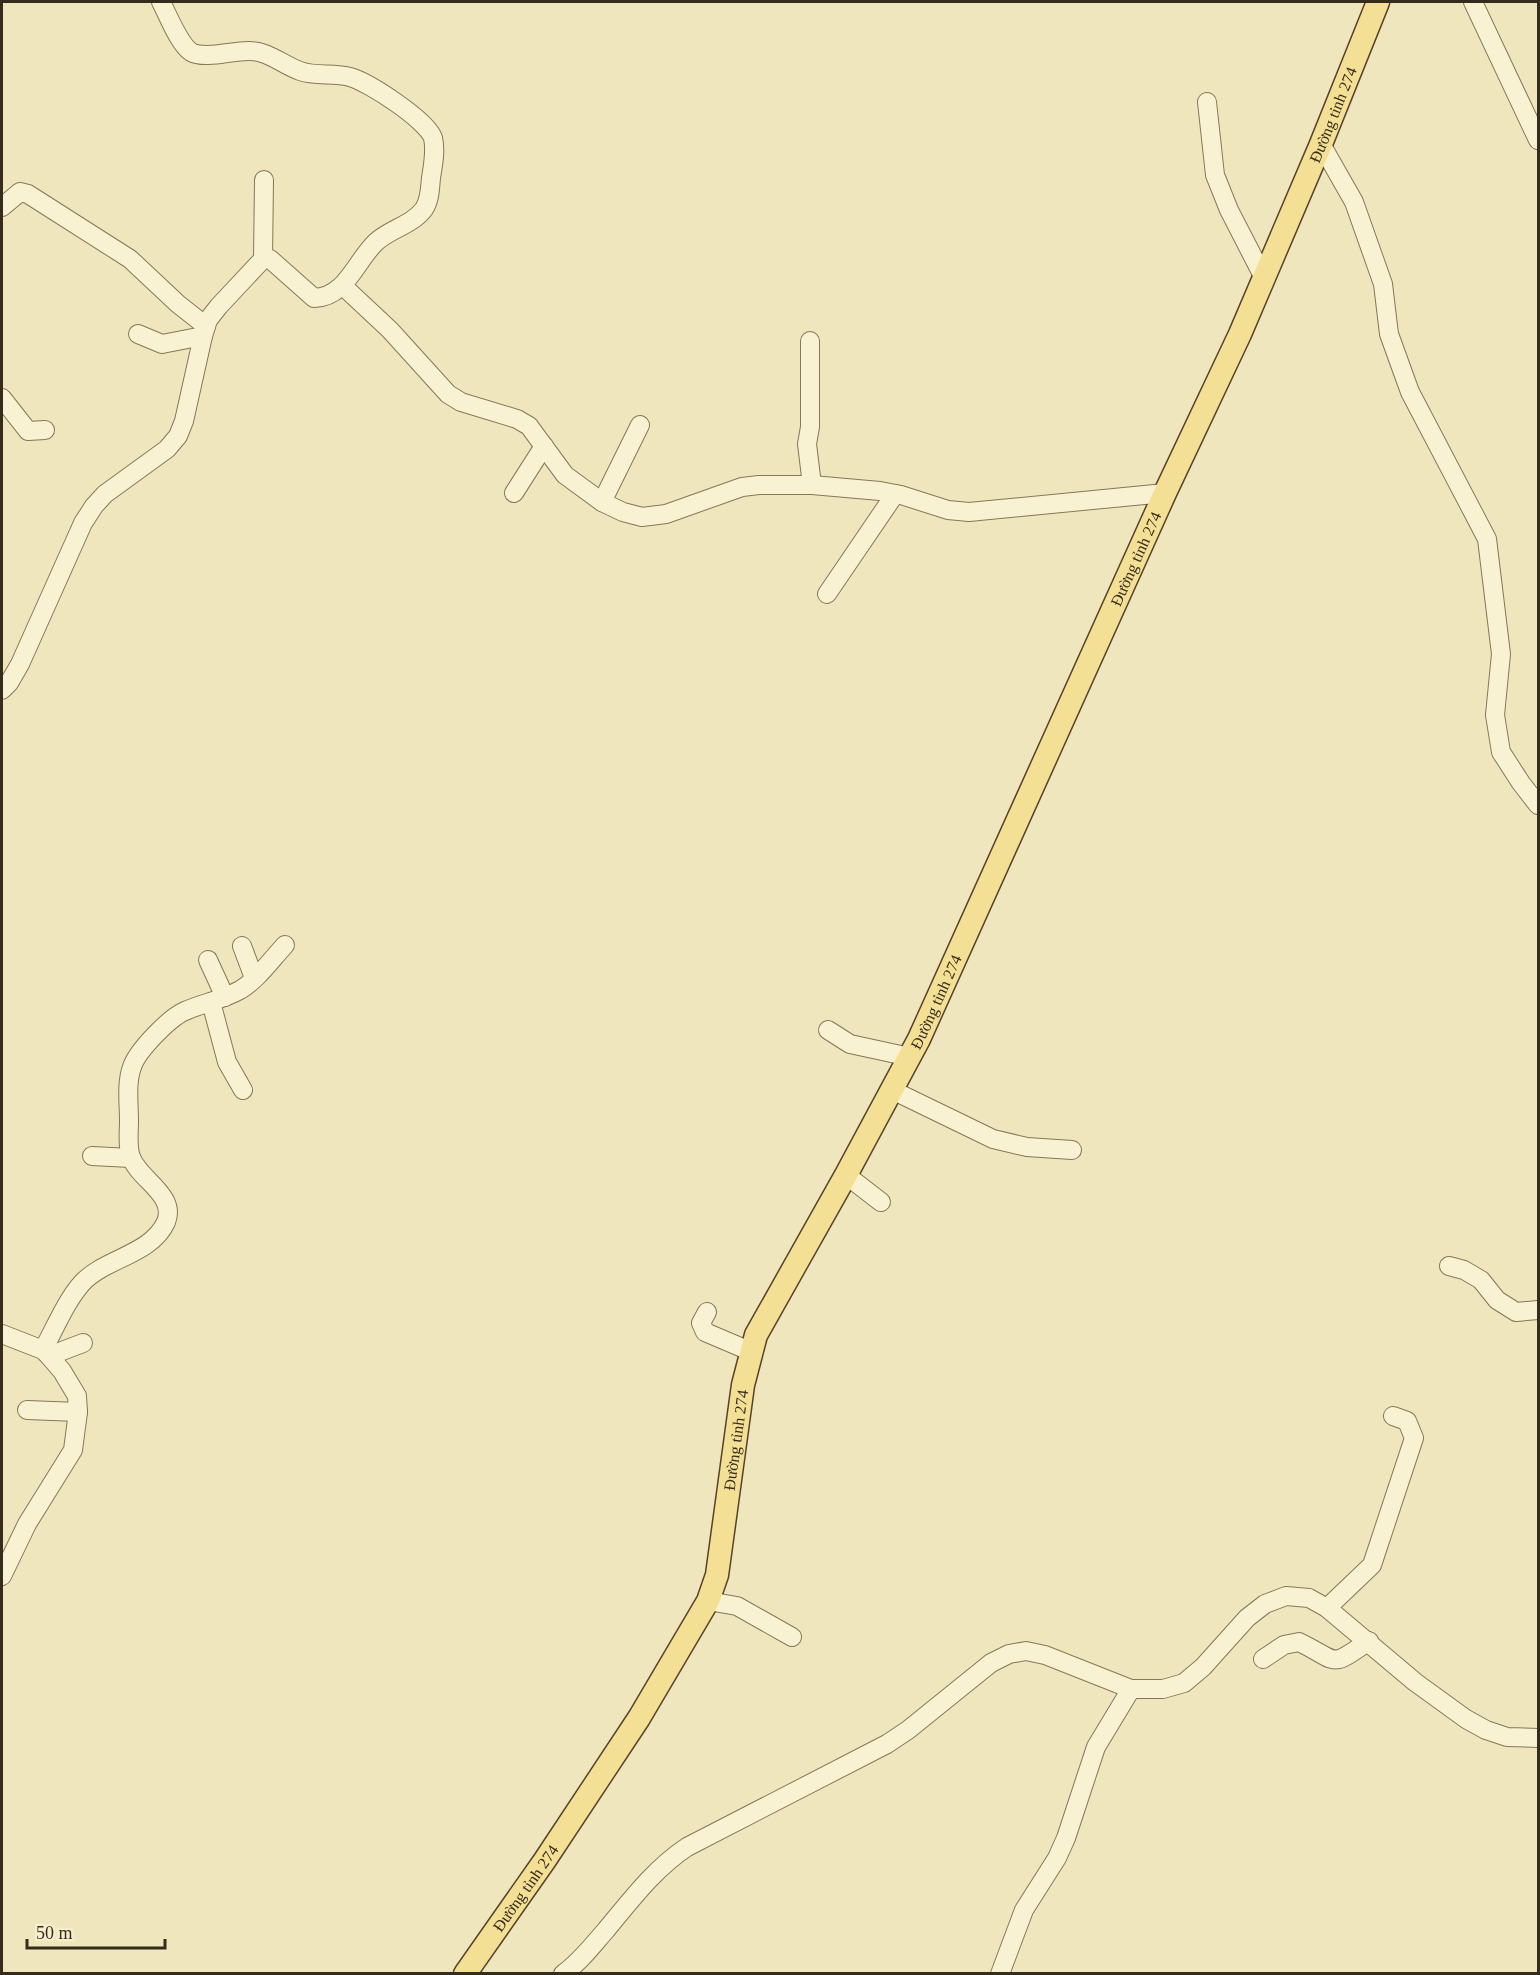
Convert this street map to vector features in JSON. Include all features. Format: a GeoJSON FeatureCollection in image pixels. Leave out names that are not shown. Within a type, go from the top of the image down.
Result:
{"type":"FeatureCollection","features":[{"type":"Feature","properties":{"kind":"main road","name":"Đường tỉnh 274"},"geometry":{"type":"LineString","coordinates":[[465,1974],[545,1860],[639,1719],[708,1601],[717,1575],[743,1385],[756,1335],[910,1057],[1165,493],[1240,334],[1322,144],[1378,2]]}},
{"type":"Feature","properties":{"kind":"street"},"geometry":{"type":"LineString","coordinates":[[161,2],[183,45],[192,52],[202,55],[250,51],[264,53],[306,72],[348,76],[360,81],[414,115],[432,136],[435,150],[429,195],[424,208],[414,219],[383,236],[373,245],[343,286],[323,298],[314,298],[270,259],[263,259]]}},
{"type":"Feature","properties":{"kind":"street"},"geometry":{"type":"LineString","coordinates":[[1473,2],[1539,140]]}},
{"type":"Feature","properties":{"kind":"street"},"geometry":{"type":"LineString","coordinates":[[1207,102],[1215,175],[1229,210],[1264,278]]}},
{"type":"Feature","properties":{"kind":"street"},"geometry":{"type":"LineString","coordinates":[[1322,144],[1358,212],[1383,284],[1389,334],[1410,392],[1487,539],[1500,654],[1495,715],[1501,752],[1521,783],[1539,805]]}},
{"type":"Feature","properties":{"kind":"street"},"geometry":{"type":"LineString","coordinates":[[2,690],[20,664],[83,523],[94,506],[105,494],[167,449],[178,436],[184,422],[205,331],[219,306],[263,259],[264,180]]}},
{"type":"Feature","properties":{"kind":"street"},"geometry":{"type":"LineString","coordinates":[[2,207],[20,192],[28,194],[130,259],[205,331]]}},
{"type":"Feature","properties":{"kind":"street"},"geometry":{"type":"LineString","coordinates":[[343,286],[390,330],[448,394],[461,402],[529,426],[565,475],[602,502],[623,512],[642,517],[666,514],[742,487],[759,485],[812,485],[895,494],[948,510],[969,512],[1165,493]]}},
{"type":"Feature","properties":{"kind":"street"},"geometry":{"type":"LineString","coordinates":[[138,334],[162,344],[205,331]]}},
{"type":"Feature","properties":{"kind":"street"},"geometry":{"type":"LineString","coordinates":[[810,341],[810,427],[807,444],[812,485]]}},
{"type":"Feature","properties":{"kind":"street"},"geometry":{"type":"LineString","coordinates":[[2,399],[28,431],[45,430]]}},
{"type":"Feature","properties":{"kind":"street"},"geometry":{"type":"LineString","coordinates":[[602,502],[640,425]]}},
{"type":"Feature","properties":{"kind":"street"},"geometry":{"type":"LineString","coordinates":[[514,493],[544,446]]}},
{"type":"Feature","properties":{"kind":"street"},"geometry":{"type":"LineString","coordinates":[[827,594],[895,494]]}},
{"type":"Feature","properties":{"kind":"street"},"geometry":{"type":"LineString","coordinates":[[46,1353],[72,1298],[82,1283],[97,1271],[143,1246],[165,1223],[169,1210],[164,1197],[141,1174],[131,1158],[129,1080],[132,1065],[165,1025],[183,1012],[242,989],[285,945]]}},
{"type":"Feature","properties":{"kind":"street"},"geometry":{"type":"LineString","coordinates":[[242,946],[254,978]]}},
{"type":"Feature","properties":{"kind":"street"},"geometry":{"type":"LineString","coordinates":[[208,960],[218,1000],[228,1062],[243,1090]]}},
{"type":"Feature","properties":{"kind":"street"},"geometry":{"type":"LineString","coordinates":[[828,1030],[850,1044],[910,1057]]}},
{"type":"Feature","properties":{"kind":"street"},"geometry":{"type":"LineString","coordinates":[[892,1090],[993,1139],[1027,1147],[1072,1150]]}},
{"type":"Feature","properties":{"kind":"street"},"geometry":{"type":"LineString","coordinates":[[92,1156],[131,1158]]}},
{"type":"Feature","properties":{"kind":"street"},"geometry":{"type":"LineString","coordinates":[[846,1175],[881,1202]]}},
{"type":"Feature","properties":{"kind":"street"},"geometry":{"type":"LineString","coordinates":[[1449,1266],[1464,1270],[1481,1280],[1497,1300],[1516,1312],[1539,1310]]}},
{"type":"Feature","properties":{"kind":"street"},"geometry":{"type":"LineString","coordinates":[[707,1312],[701,1323],[705,1332],[752,1352]]}},
{"type":"Feature","properties":{"kind":"street"},"geometry":{"type":"LineString","coordinates":[[2,1334],[46,1353],[62,1371],[76,1396],[78,1412],[73,1450],[27,1524],[2,1576]]}},
{"type":"Feature","properties":{"kind":"street"},"geometry":{"type":"LineString","coordinates":[[46,1353],[83,1343]]}},
{"type":"Feature","properties":{"kind":"street"},"geometry":{"type":"LineString","coordinates":[[27,1410],[78,1412]]}},
{"type":"Feature","properties":{"kind":"street"},"geometry":{"type":"LineString","coordinates":[[1327,1608],[1372,1565],[1414,1438],[1407,1421],[1393,1416]]}},
{"type":"Feature","properties":{"kind":"street"},"geometry":{"type":"LineString","coordinates":[[563,1974],[584,1968],[652,1875],[668,1860],[687,1847],[887,1744],[991,1664],[1009,1654],[1026,1651],[1045,1654],[1131,1689],[1163,1689],[1184,1683],[1203,1667],[1246,1618],[1265,1604],[1286,1596],[1308,1598],[1327,1608],[1415,1682],[1466,1719],[1486,1730],[1507,1737],[1539,1738]]}},
{"type":"Feature","properties":{"kind":"street"},"geometry":{"type":"LineString","coordinates":[[708,1601],[737,1606],[792,1637]]}},
{"type":"Feature","properties":{"kind":"street"},"geometry":{"type":"LineString","coordinates":[[1263,1659],[1284,1645],[1299,1642],[1328,1660],[1340,1661],[1369,1641]]}},
{"type":"Feature","properties":{"kind":"street"},"geometry":{"type":"LineString","coordinates":[[1000,1974],[1024,1910],[1057,1858],[1066,1838],[1096,1747],[1131,1689]]}}]}
